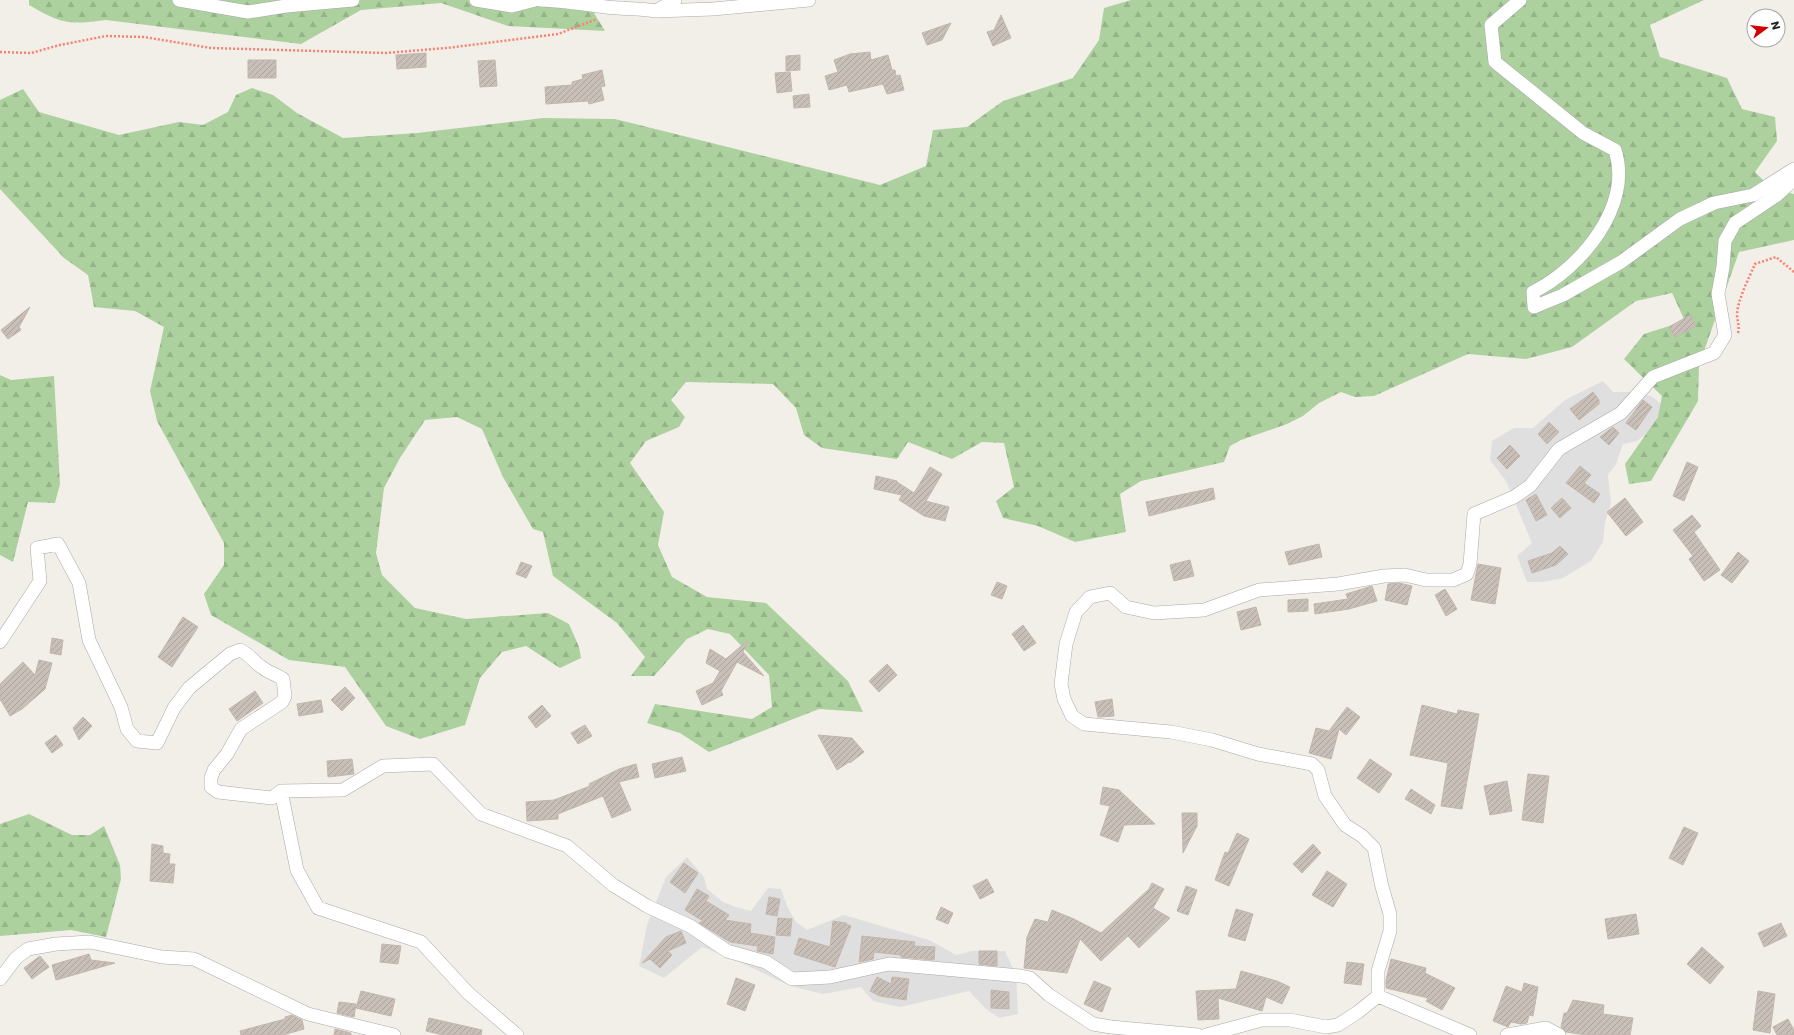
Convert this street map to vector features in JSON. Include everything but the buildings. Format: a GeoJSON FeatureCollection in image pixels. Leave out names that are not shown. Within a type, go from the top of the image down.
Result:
{"type":"FeatureCollection","features":[{"type":"Feature","properties":{"kind":"street"},"geometry":{"type":"LineString","coordinates":[[179,0],[248,12],[286,6],[353,0]]}},
{"type":"Feature","properties":{"kind":"street"},"geometry":{"type":"LineString","coordinates":[[476,0],[512,6],[535,0]]}},
{"type":"Feature","properties":{"kind":"street"},"geometry":{"type":"LineString","coordinates":[[540,0],[565,1],[606,7],[642,8],[656,11],[714,9],[809,0]]}},
{"type":"Feature","properties":{"kind":"street"},"geometry":{"type":"LineString","coordinates":[[656,11],[675,0]]}},
{"type":"Feature","properties":{"kind":"street"},"geometry":{"type":"LineString","coordinates":[[1520,0],[1491,24],[1495,62],[1583,133],[1615,150],[1619,164],[1619,178],[1612,211],[1596,238],[1554,280],[1534,292],[1534,306],[1563,295],[1621,262],[1680,219],[1714,203],[1753,195],[1794,170]]}},
{"type":"Feature","properties":{"kind":"street"},"geometry":{"type":"LineString","coordinates":[[1378,996],[1378,971],[1390,931],[1390,914],[1382,887],[1374,848],[1362,836],[1345,826],[1325,796],[1318,770],[1312,764],[1258,754],[1212,740],[1171,732],[1084,724],[1072,716],[1064,698],[1061,684],[1066,644],[1076,612],[1090,597],[1110,594],[1126,607],[1154,613],[1197,611],[1204,610],[1259,590],[1338,584],[1384,576],[1405,575],[1426,580],[1453,580],[1467,574],[1470,564],[1474,514],[1514,497],[1530,486],[1559,449],[1621,413],[1653,377],[1714,353],[1725,335],[1718,294],[1726,241],[1735,223],[1777,195],[1790,183],[1794,170]]}},
{"type":"Feature","properties":{"kind":"street"},"geometry":{"type":"LineString","coordinates":[[0,642],[40,581],[37,548],[58,544],[79,583],[89,640],[121,707],[127,729],[137,741],[157,743],[174,708],[189,688],[230,654],[240,650],[249,654],[263,669],[276,674],[282,680],[285,696],[282,702],[241,729],[227,754],[214,770],[211,778],[211,787],[218,792],[272,798],[281,791],[343,790],[383,766],[433,764],[481,814],[567,846],[613,885],[647,906],[690,926],[727,952],[766,962],[792,979],[830,978],[889,964],[1021,976],[1030,978],[1049,995],[1093,1024],[1198,1035]]}},
{"type":"Feature","properties":{"kind":"street"},"geometry":{"type":"LineString","coordinates":[[281,791],[297,870],[318,908],[421,942],[468,992],[517,1035]]}},
{"type":"Feature","properties":{"kind":"street"},"geometry":{"type":"LineString","coordinates":[[0,979],[16,958],[28,949],[56,944],[90,942],[162,957],[194,959],[308,1014],[394,1035]]}},
{"type":"Feature","properties":{"kind":"street"},"geometry":{"type":"LineString","coordinates":[[1206,1035],[1262,1020],[1290,1020],[1326,1027],[1338,1025],[1358,1012],[1378,996]]}},
{"type":"Feature","properties":{"kind":"street"},"geometry":{"type":"LineString","coordinates":[[1378,996],[1470,1035]]}},
{"type":"Feature","properties":{"kind":"street"},"geometry":{"type":"LineString","coordinates":[[1507,1035],[1546,1028],[1560,1035]]}},
{"type":"Feature","properties":{"kind":"path"},"geometry":{"type":"LineString","coordinates":[[0,52],[31,53],[60,44],[106,36],[144,37],[211,48],[386,53],[446,48],[558,34],[600,18]]}},
{"type":"Feature","properties":{"kind":"path"},"geometry":{"type":"LineString","coordinates":[[1737,335],[1740,329],[1737,314],[1755,264],[1776,257],[1794,272]]}},
{"type":"Feature","properties":{"kind":"shaded area"},"geometry":{"type":"Polygon","coordinates":[[[1603,381],[1613,392],[1630,392],[1651,396],[1664,406],[1655,427],[1637,441],[1623,444],[1616,464],[1608,475],[1611,503],[1605,522],[1603,542],[1591,561],[1563,578],[1542,582],[1527,582],[1517,556],[1532,543],[1506,481],[1490,460],[1492,441],[1514,428],[1533,428],[1565,400],[1603,381]]]}},
{"type":"Feature","properties":{"kind":"shaded area"},"geometry":{"type":"Polygon","coordinates":[[[687,857],[704,877],[707,889],[723,902],[736,907],[751,911],[768,888],[781,889],[788,908],[796,922],[807,930],[844,915],[929,940],[956,955],[972,951],[1005,951],[1016,975],[1018,1014],[999,1018],[985,1008],[969,991],[900,1007],[873,1001],[861,987],[823,994],[790,986],[734,959],[702,947],[664,978],[639,966],[647,925],[666,877],[687,857]]]}},
{"type":"Feature","properties":{"kind":"green space"},"geometry":{"type":"Polygon","coordinates":[[[29,0],[586,0],[605,31],[508,26],[441,3],[361,10],[301,44],[106,20],[66,22],[50,16],[29,5],[29,0]]]}},
{"type":"Feature","properties":{"kind":"green space"},"geometry":{"type":"Polygon","coordinates":[[[1131,0],[1704,0],[1650,25],[1660,57],[1727,78],[1742,109],[1775,117],[1777,141],[1755,172],[1771,188],[1794,194],[1794,240],[1739,252],[1699,365],[1698,401],[1651,481],[1629,484],[1625,464],[1658,417],[1662,396],[1624,359],[1644,334],[1685,321],[1672,293],[1636,301],[1572,347],[1526,359],[1468,354],[1374,396],[1355,397],[1341,392],[1319,403],[1303,416],[1287,424],[1241,440],[1230,446],[1224,462],[1141,481],[1120,494],[1126,532],[1075,542],[1038,526],[1003,518],[996,501],[1014,487],[1004,443],[982,442],[952,459],[908,442],[897,459],[822,448],[804,435],[796,408],[773,384],[686,382],[671,400],[685,417],[679,427],[646,441],[630,463],[664,512],[658,545],[672,577],[707,597],[766,603],[848,681],[863,712],[819,709],[709,752],[680,733],[647,723],[655,704],[752,719],[772,707],[769,675],[730,634],[708,629],[687,639],[654,676],[631,676],[645,657],[617,623],[553,576],[543,532],[533,529],[503,477],[482,429],[457,417],[425,420],[400,458],[384,488],[376,553],[382,575],[415,608],[466,619],[548,613],[569,624],[579,647],[581,658],[560,668],[526,646],[502,652],[480,678],[465,725],[420,739],[386,726],[345,667],[289,660],[211,615],[204,594],[224,565],[224,543],[157,421],[150,391],[164,327],[135,311],[94,307],[88,275],[64,258],[0,189],[0,100],[23,89],[39,112],[119,135],[179,122],[203,125],[228,112],[236,95],[252,88],[273,95],[297,113],[343,138],[417,133],[543,118],[615,119],[880,185],[926,166],[933,130],[967,127],[1003,101],[1073,78],[1099,40],[1104,8],[1131,0]]]}},
{"type":"Feature","properties":{"kind":"green space"},"geometry":{"type":"Polygon","coordinates":[[[0,375],[11,380],[54,376],[60,484],[55,503],[28,502],[13,562],[0,555],[0,375]]]}},
{"type":"Feature","properties":{"kind":"green space"},"geometry":{"type":"Polygon","coordinates":[[[29,814],[72,835],[90,835],[104,826],[120,865],[121,879],[106,937],[71,930],[0,936],[0,824],[29,814]]]}}]}
